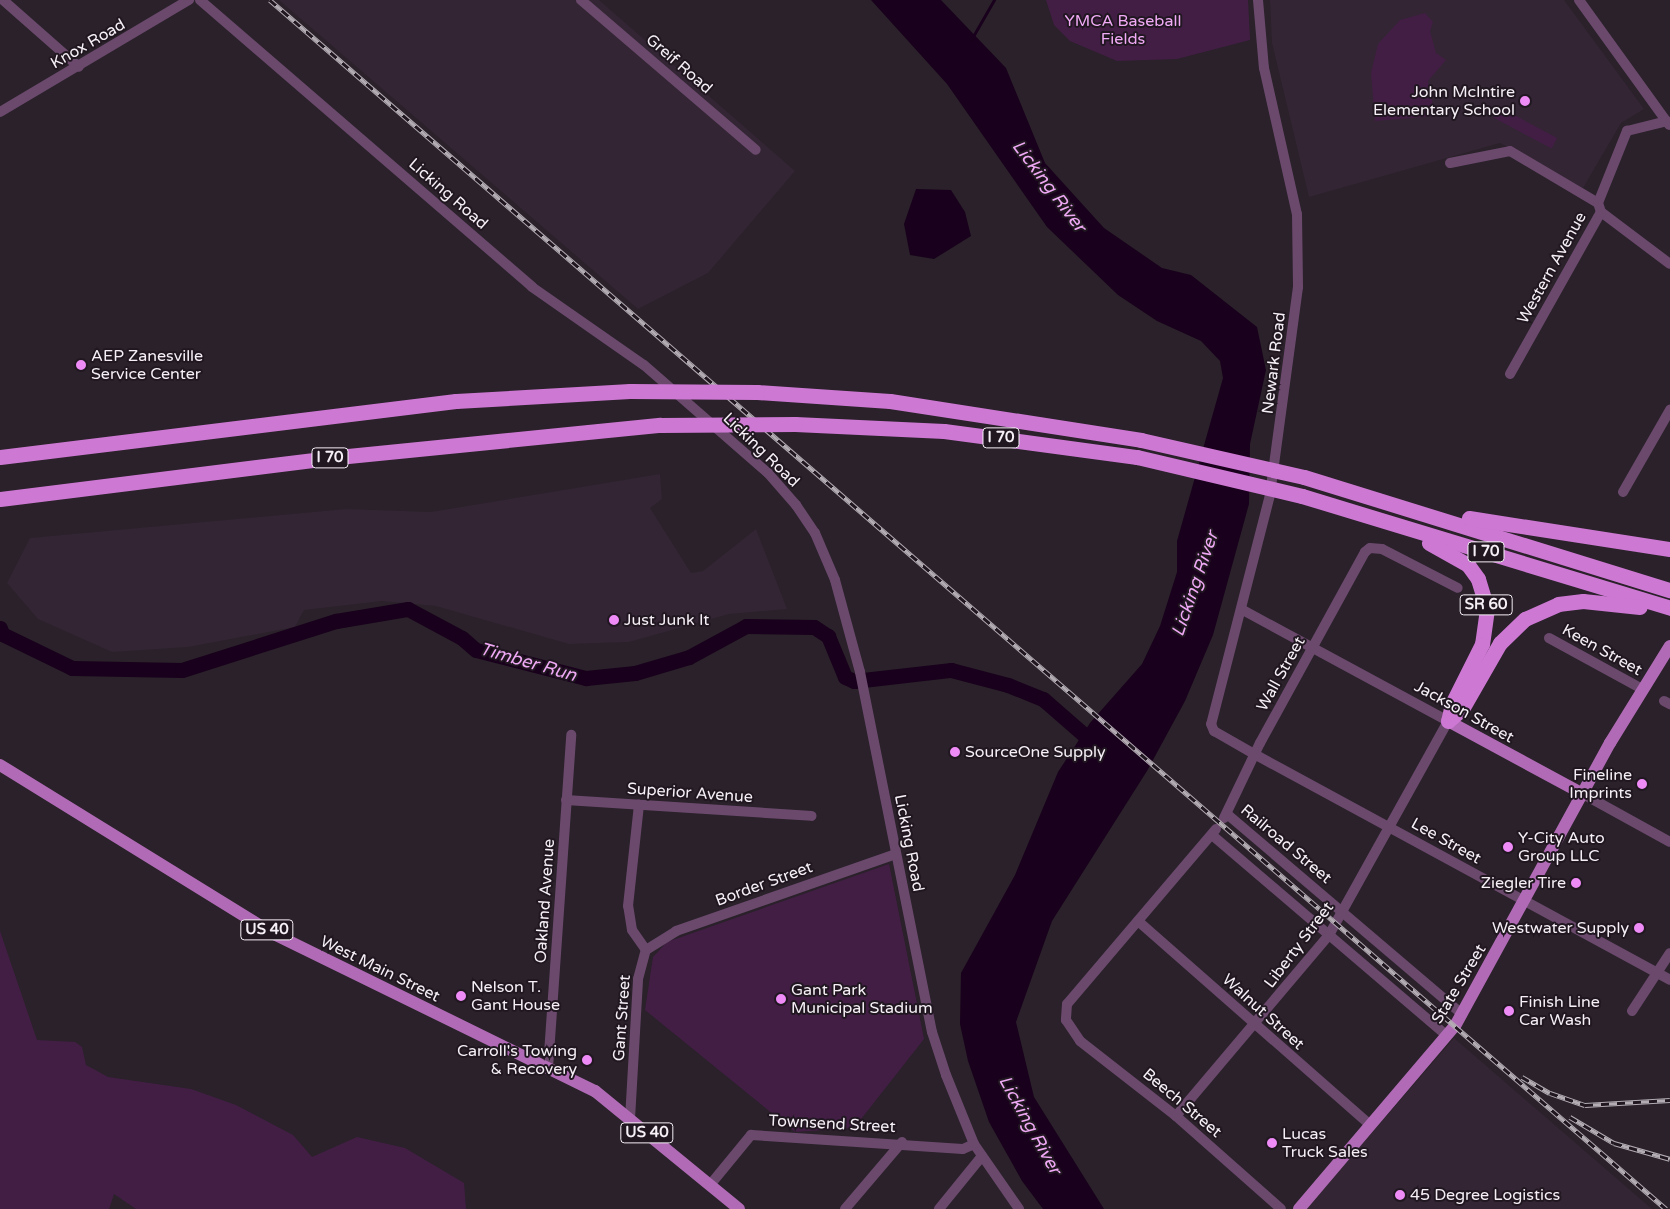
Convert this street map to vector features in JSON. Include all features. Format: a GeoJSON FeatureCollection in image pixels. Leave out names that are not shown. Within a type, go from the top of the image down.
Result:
{"type":"FeatureCollection","features":[{"type":"Feature","properties":{"kind":"highway","name":"I 70"},"geometry":{"type":"LineString","coordinates":[[0,457],[456,401],[630,391],[757,392],[919,405],[1141,440],[1304,477],[1670,590]]}},
{"type":"Feature","properties":{"kind":"highway","name":"I 70"},"geometry":{"type":"LineString","coordinates":[[0,500],[338,457],[660,425],[795,424],[944,431],[1137,457],[1302,496],[1396,528],[1670,608]]}},
{"type":"Feature","properties":{"kind":"highway"},"geometry":{"type":"LineString","coordinates":[[1396,505],[1514,528],[1670,548]]}},
{"type":"Feature","properties":{"kind":"highway","name":"SR 60"},"geometry":{"type":"LineString","coordinates":[[1396,528],[1468,565],[1484,594],[1486,625],[1482,644],[1452,704],[1448,722]]}},
{"type":"Feature","properties":{"kind":"highway"},"geometry":{"type":"LineString","coordinates":[[1448,722],[1462,709],[1500,643],[1541,610],[1583,600],[1670,612]]}},
{"type":"Feature","properties":{"kind":"main road","name":"State Street"},"geometry":{"type":"LineString","coordinates":[[1299,1209],[1369,1124],[1447,1036],[1462,1014],[1642,689],[1670,646]]}},
{"type":"Feature","properties":{"kind":"main road","name":"Jackson Street"},"geometry":{"type":"LineString","coordinates":[[1448,722],[1583,794]]}},
{"type":"Feature","properties":{"kind":"main road","name":"West Main Street"},"geometry":{"type":"LineString","coordinates":[[0,765],[270,932],[595,1091],[739,1209]]}},
{"type":"Feature","properties":{"kind":"street"},"geometry":{"type":"LineString","coordinates":[[4,0],[79,67]]}},
{"type":"Feature","properties":{"kind":"street","name":"Knox Road"},"geometry":{"type":"LineString","coordinates":[[0,112],[79,67],[189,0]]}},
{"type":"Feature","properties":{"kind":"street","name":"Licking Road"},"geometry":{"type":"LineString","coordinates":[[200,0],[532,287],[644,365],[768,473],[814,533],[835,580],[860,672],[932,1032],[974,1144],[1019,1209]]}},
{"type":"Feature","properties":{"kind":"street","name":"Greif Road"},"geometry":{"type":"LineString","coordinates":[[581,0],[756,150]]}},
{"type":"Feature","properties":{"kind":"street","name":"Newark Road"},"geometry":{"type":"LineString","coordinates":[[1211,724],[1243,610],[1280,438],[1300,262],[1292,187],[1264,68],[1258,0]]}},
{"type":"Feature","properties":{"kind":"street"},"geometry":{"type":"LineString","coordinates":[[1579,0],[1668,123]]}},
{"type":"Feature","properties":{"kind":"street","name":"Western Avenue"},"geometry":{"type":"LineString","coordinates":[[1510,374],[1599,207],[1626,130],[1668,123]]}},
{"type":"Feature","properties":{"kind":"street"},"geometry":{"type":"LineString","coordinates":[[1450,163],[1510,151],[1599,207],[1670,264]]}},
{"type":"Feature","properties":{"kind":"street"},"geometry":{"type":"LineString","coordinates":[[1623,492],[1670,410]]}},
{"type":"Feature","properties":{"kind":"street","name":"Wall Street"},"geometry":{"type":"LineString","coordinates":[[1226,816],[1313,648],[1370,548],[1382,549],[1458,588]]}},
{"type":"Feature","properties":{"kind":"street","name":"Jackson Street"},"geometry":{"type":"LineString","coordinates":[[1243,610],[1448,722]]}},
{"type":"Feature","properties":{"kind":"street","name":"Keen Street"},"geometry":{"type":"LineString","coordinates":[[1549,638],[1642,689]]}},
{"type":"Feature","properties":{"kind":"street","name":"Liberty Street"},"geometry":{"type":"LineString","coordinates":[[1176,1116],[1256,1025],[1329,935],[1344,912],[1448,722]]}},
{"type":"Feature","properties":{"kind":"street","name":"Lee Street"},"geometry":{"type":"LineString","coordinates":[[1211,724],[1214,731],[1256,755],[1670,980]]}},
{"type":"Feature","properties":{"kind":"street","name":"Oakland Avenue"},"geometry":{"type":"LineString","coordinates":[[548,1068],[571,735]]}},
{"type":"Feature","properties":{"kind":"street","name":"Jackson Street"},"geometry":{"type":"LineString","coordinates":[[1583,794],[1670,842]]}},
{"type":"Feature","properties":{"kind":"street","name":"Superior Avenue"},"geometry":{"type":"LineString","coordinates":[[566,800],[811,816]]}},
{"type":"Feature","properties":{"kind":"street"},"geometry":{"type":"LineString","coordinates":[[639,805],[628,906],[632,930],[646,950]]}},
{"type":"Feature","properties":{"kind":"street","name":"Railroad Street"},"geometry":{"type":"LineString","coordinates":[[1226,816],[1344,912],[1462,1014]]}},
{"type":"Feature","properties":{"kind":"street"},"geometry":{"type":"LineString","coordinates":[[1138,921],[1214,832],[1329,935],[1447,1036]]}},
{"type":"Feature","properties":{"kind":"street","name":"Border Street"},"geometry":{"type":"LineString","coordinates":[[646,950],[676,931],[896,854]]}},
{"type":"Feature","properties":{"kind":"street","name":"Beech Street"},"geometry":{"type":"LineString","coordinates":[[1138,921],[1067,1004],[1066,1020],[1080,1041],[1176,1116],[1281,1209]]}},
{"type":"Feature","properties":{"kind":"street","name":"Walnut Street"},"geometry":{"type":"LineString","coordinates":[[1138,921],[1369,1124]]}},
{"type":"Feature","properties":{"kind":"street","name":"Gant Street"},"geometry":{"type":"LineString","coordinates":[[630,1119],[638,979],[646,950]]}},
{"type":"Feature","properties":{"kind":"street"},"geometry":{"type":"LineString","coordinates":[[1632,1011],[1670,953]]}},
{"type":"Feature","properties":{"kind":"street","name":"Townsend Street"},"geometry":{"type":"LineString","coordinates":[[710,1185],[751,1135],[902,1142],[963,1149],[974,1144]]}},
{"type":"Feature","properties":{"kind":"street"},"geometry":{"type":"LineString","coordinates":[[845,1209],[902,1142]]}},
{"type":"Feature","properties":{"kind":"street"},"geometry":{"type":"LineString","coordinates":[[939,1209],[982,1156]]}},
{"type":"Feature","properties":{"kind":"shaded area"},"geometry":{"type":"Polygon","coordinates":[[[279,0],[599,0],[795,171],[708,273],[638,309],[279,0]]]}},
{"type":"Feature","properties":{"kind":"shaded area"},"geometry":{"type":"Polygon","coordinates":[[[1270,0],[1564,0],[1644,109],[1621,123],[1583,188],[1500,143],[1309,197],[1272,43],[1270,0]]]}},
{"type":"Feature","properties":{"kind":"shaded area"},"geometry":{"type":"Polygon","coordinates":[[[660,474],[662,499],[650,508],[691,573],[703,571],[756,529],[787,609],[729,614],[629,642],[569,644],[436,606],[382,601],[304,610],[295,627],[188,647],[112,652],[38,619],[7,583],[30,538],[346,509],[431,512],[660,474]]]}},
{"type":"Feature","properties":{"kind":"shaded area"},"geometry":{"type":"Polygon","coordinates":[[[1454,1038],[1652,1209],[1306,1209],[1454,1038]]]}},
{"type":"Feature","properties":{"kind":"green space","name":"YMCA Baseball Fields"},"geometry":{"type":"Polygon","coordinates":[[[1046,0],[1248,0],[1250,40],[1177,59],[1117,61],[1070,41],[1054,25],[1046,0]]]}},
{"type":"Feature","properties":{"kind":"green space"},"geometry":{"type":"Polygon","coordinates":[[[1425,13],[1433,22],[1430,31],[1436,53],[1446,60],[1428,81],[1435,116],[1375,121],[1371,73],[1378,44],[1400,20],[1425,13]]]}},
{"type":"Feature","properties":{"kind":"green space"},"geometry":{"type":"Polygon","coordinates":[[[1499,107],[1557,138],[1552,149],[1493,118],[1499,107]]]}},
{"type":"Feature","properties":{"kind":"green space","name":"Gant Park Municipal Stadium"},"geometry":{"type":"Polygon","coordinates":[[[889,864],[924,1039],[854,1128],[795,1132],[645,1010],[653,957],[667,942],[889,864]]]}},
{"type":"Feature","properties":{"kind":"green space"},"geometry":{"type":"Polygon","coordinates":[[[0,931],[37,1040],[75,1042],[82,1047],[86,1065],[108,1077],[191,1089],[236,1105],[293,1135],[312,1157],[357,1137],[405,1148],[464,1183],[466,1209],[136,1209],[114,1194],[109,1209],[0,1209],[0,931]]]}},
{"type":"Feature","properties":{"kind":"water","name":"Licking River"},"geometry":{"type":"Polygon","coordinates":[[[871,0],[941,0],[1006,68],[1045,163],[1104,228],[1162,268],[1191,275],[1257,327],[1266,370],[1250,444],[1249,504],[1213,635],[1185,701],[1147,771],[1052,921],[1016,1022],[1034,1097],[1104,1209],[1043,1209],[1022,1181],[989,1122],[968,1061],[960,1024],[961,973],[1015,875],[1058,772],[1090,723],[1142,664],[1160,626],[1177,572],[1177,541],[1223,378],[1220,361],[1201,341],[1157,321],[1118,295],[1047,227],[947,84],[871,0]]]}},
{"type":"Feature","properties":{"kind":"water"},"geometry":{"type":"Polygon","coordinates":[[[916,189],[951,190],[965,212],[971,236],[934,259],[910,255],[904,224],[916,189]]]}},
{"type":"Feature","properties":{"kind":"waterway"},"geometry":{"type":"LineString","coordinates":[[971,40],[994,0]]}},
{"type":"Feature","properties":{"kind":"waterway","name":"Timber Run"},"geometry":{"type":"LineString","coordinates":[[0,628],[2,634],[72,668],[182,670],[336,621],[408,609],[462,638],[476,650],[586,678],[635,673],[689,657],[746,626],[814,627],[828,636],[845,677],[854,681],[951,670],[1008,685],[1043,699],[1098,747]]}},
{"type":"Feature","properties":{"kind":"railway"},"geometry":{"type":"LineString","coordinates":[[270,0],[1666,1209]]}},
{"type":"Feature","properties":{"kind":"railway"},"geometry":{"type":"LineString","coordinates":[[1522,1077],[1550,1093],[1585,1105],[1670,1100]]}},
{"type":"Feature","properties":{"kind":"railway"},"geometry":{"type":"LineString","coordinates":[[1570,1117],[1614,1143],[1670,1159]]}},
{"type":"Feature","properties":{"kind":"place","name":"John McIntire Elementary School"},"geometry":{"type":"Point","coordinates":[1525,101]}},
{"type":"Feature","properties":{"kind":"place","name":"AEP Zanesville Service Center"},"geometry":{"type":"Point","coordinates":[81,365]}},
{"type":"Feature","properties":{"kind":"place","name":"Just Junk It"},"geometry":{"type":"Point","coordinates":[614,620]}},
{"type":"Feature","properties":{"kind":"place","name":"SourceOne Supply"},"geometry":{"type":"Point","coordinates":[955,752]}},
{"type":"Feature","properties":{"kind":"place","name":"Fineline Imprints"},"geometry":{"type":"Point","coordinates":[1642,784]}},
{"type":"Feature","properties":{"kind":"place","name":"Y-City Auto Group LLC"},"geometry":{"type":"Point","coordinates":[1508,847]}},
{"type":"Feature","properties":{"kind":"place","name":"Ziegler Tire"},"geometry":{"type":"Point","coordinates":[1576,883]}},
{"type":"Feature","properties":{"kind":"place","name":"Westwater Supply"},"geometry":{"type":"Point","coordinates":[1639,928]}},
{"type":"Feature","properties":{"kind":"place","name":"Nelson T. Gant House"},"geometry":{"type":"Point","coordinates":[461,996]}},
{"type":"Feature","properties":{"kind":"place","name":"Gant Park Municipal Stadium"},"geometry":{"type":"Point","coordinates":[781,999]}},
{"type":"Feature","properties":{"kind":"place","name":"Finish Line Car Wash"},"geometry":{"type":"Point","coordinates":[1509,1011]}},
{"type":"Feature","properties":{"kind":"place","name":"Carroll's Towing & Recovery"},"geometry":{"type":"Point","coordinates":[587,1060]}},
{"type":"Feature","properties":{"kind":"place","name":"Lucas Truck Sales"},"geometry":{"type":"Point","coordinates":[1272,1143]}},
{"type":"Feature","properties":{"kind":"place","name":"45 Degree Logistics"},"geometry":{"type":"Point","coordinates":[1400,1195]}}]}
